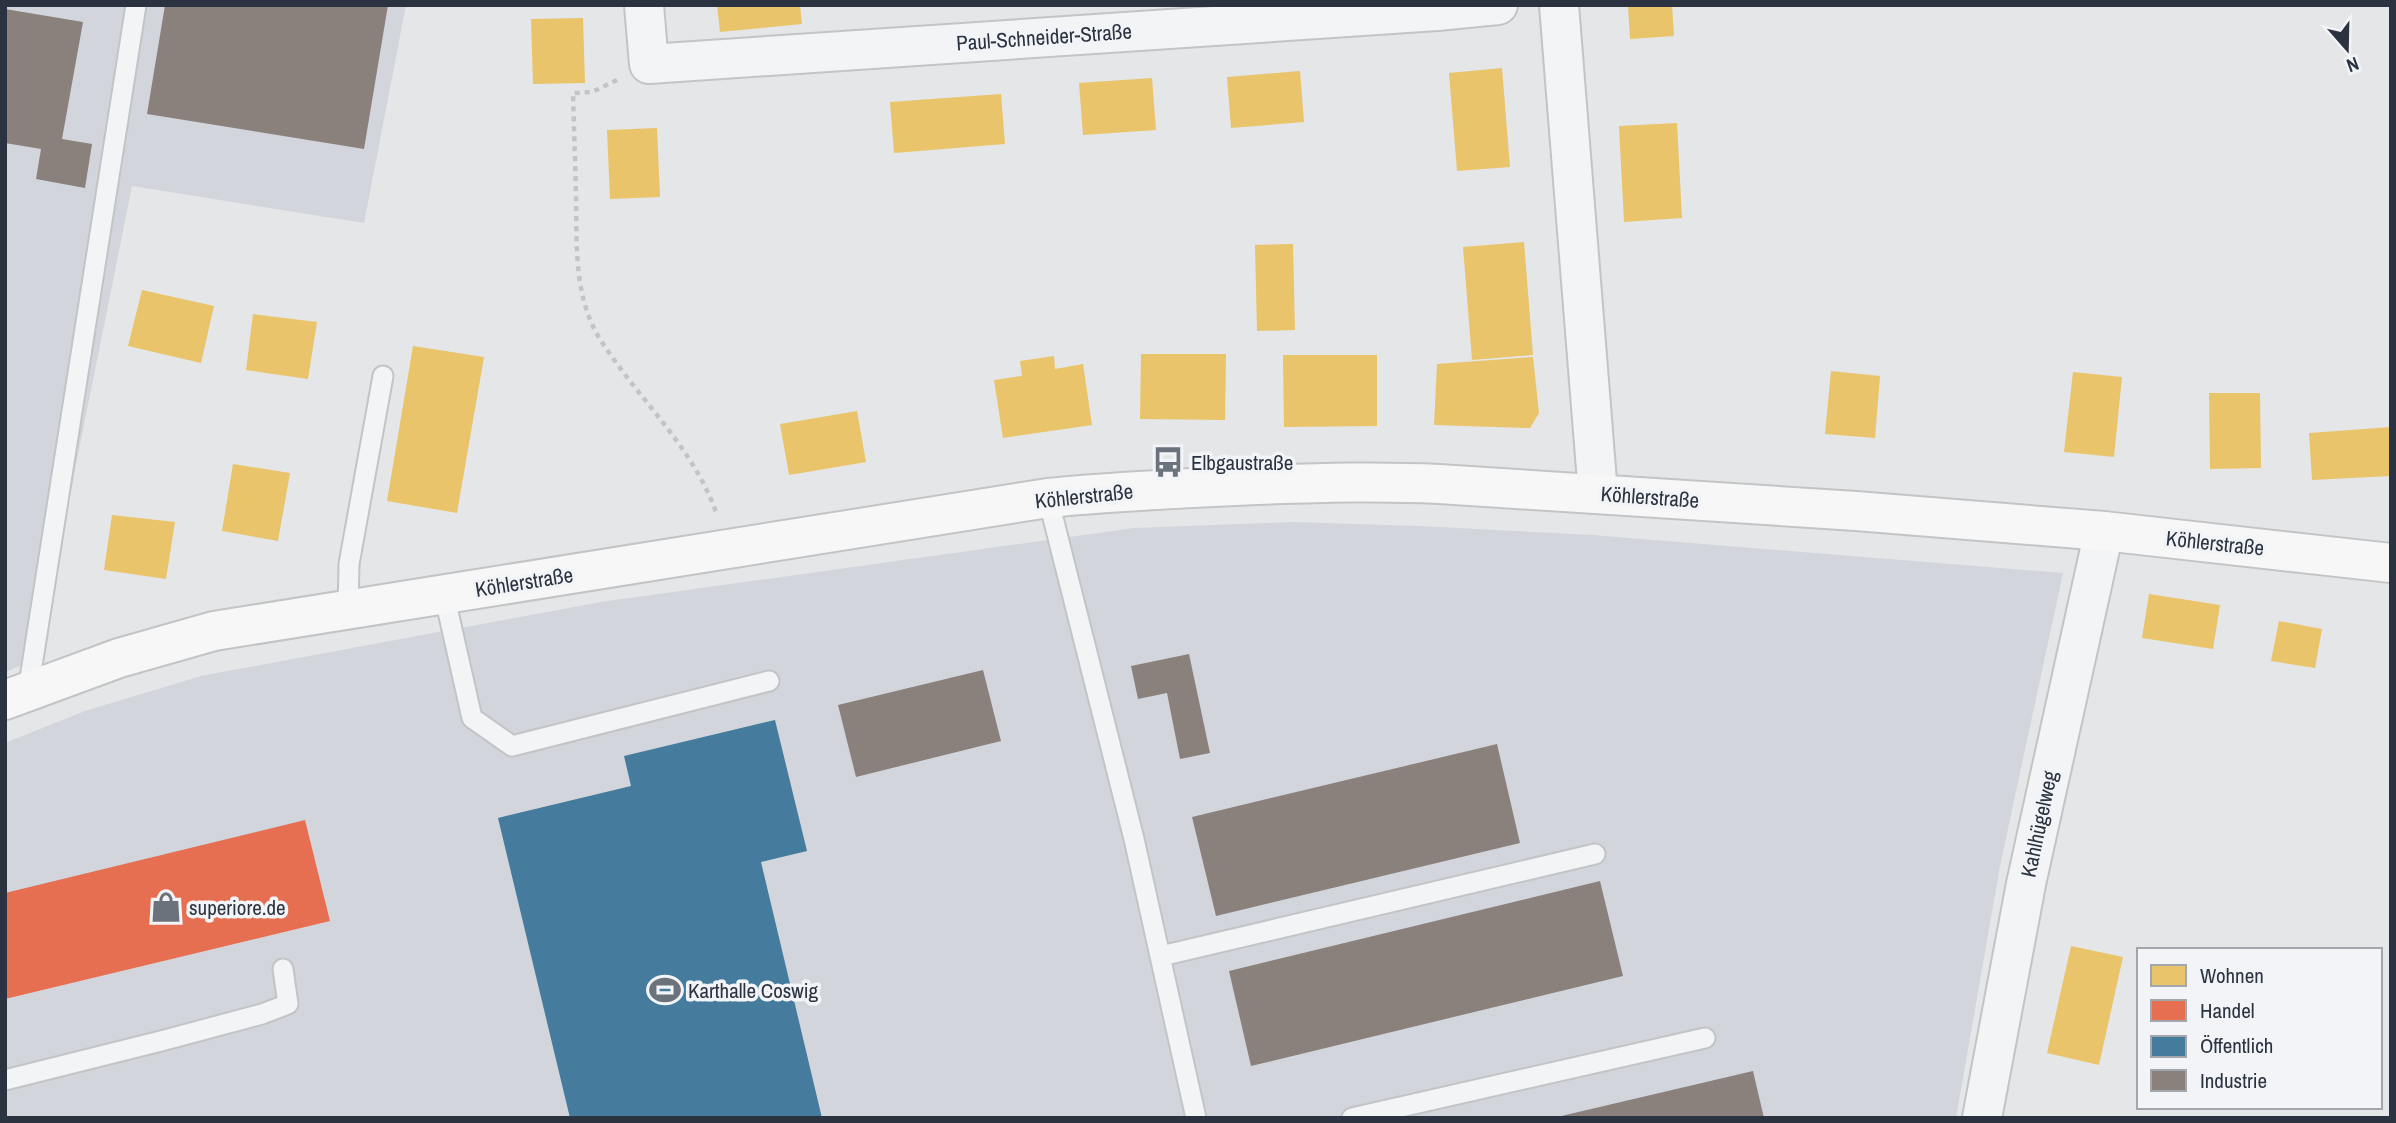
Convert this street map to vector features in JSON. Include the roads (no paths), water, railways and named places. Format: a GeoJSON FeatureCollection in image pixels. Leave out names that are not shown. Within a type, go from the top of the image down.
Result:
{"type":"FeatureCollection","features":[{"type":"Feature","properties":{"kind":"street","name":"Paul-Schneider-Straße"},"geometry":{"type":"LineString","coordinates":[[644,5],[649,64],[1498,5]]}},
{"type":"Feature","properties":{"kind":"street"},"geometry":{"type":"LineString","coordinates":[[1559,5],[1598,494]]}},
{"type":"Feature","properties":{"kind":"street","name":"Köhlerstraße"},"geometry":{"type":"LineString","coordinates":[[16,695],[119,657],[214,631],[1048,498],[1137,489],[1395,482],[2104,531],[2391,563]]}},
{"type":"Feature","properties":{"kind":"street","name":"Kahlhügelweg"},"geometry":{"type":"LineString","coordinates":[[1982,1118],[2026,884],[2104,531]]}},
{"type":"Feature","properties":{"kind":"lane"},"geometry":{"type":"LineString","coordinates":[[16,695],[131,6]]}},
{"type":"Feature","properties":{"kind":"lane"},"geometry":{"type":"LineString","coordinates":[[348,610],[349,564],[383,376]]}},
{"type":"Feature","properties":{"kind":"lane"},"geometry":{"type":"LineString","coordinates":[[1048,498],[1134,839],[1196,1118]]}},
{"type":"Feature","properties":{"kind":"lane"},"geometry":{"type":"LineString","coordinates":[[444,594],[472,718],[512,746],[769,681]]}},
{"type":"Feature","properties":{"kind":"lane"},"geometry":{"type":"LineString","coordinates":[[1161,956],[1595,854]]}},
{"type":"Feature","properties":{"kind":"lane"},"geometry":{"type":"LineString","coordinates":[[5,1080],[262,1014],[288,1004],[283,970]]}},
{"type":"Feature","properties":{"kind":"lane"},"geometry":{"type":"LineString","coordinates":[[1352,1118],[1704,1038]]}},
{"type":"Feature","properties":{"kind":"place","name":"Elbgaustraße"},"geometry":{"type":"Point","coordinates":[1168,462]}},
{"type":"Feature","properties":{"kind":"place","name":"superiore.de"},"geometry":{"type":"Point","coordinates":[166,907]}},
{"type":"Feature","properties":{"kind":"place","name":"Karthalle Coswig"},"geometry":{"type":"Point","coordinates":[665,990]}}]}
